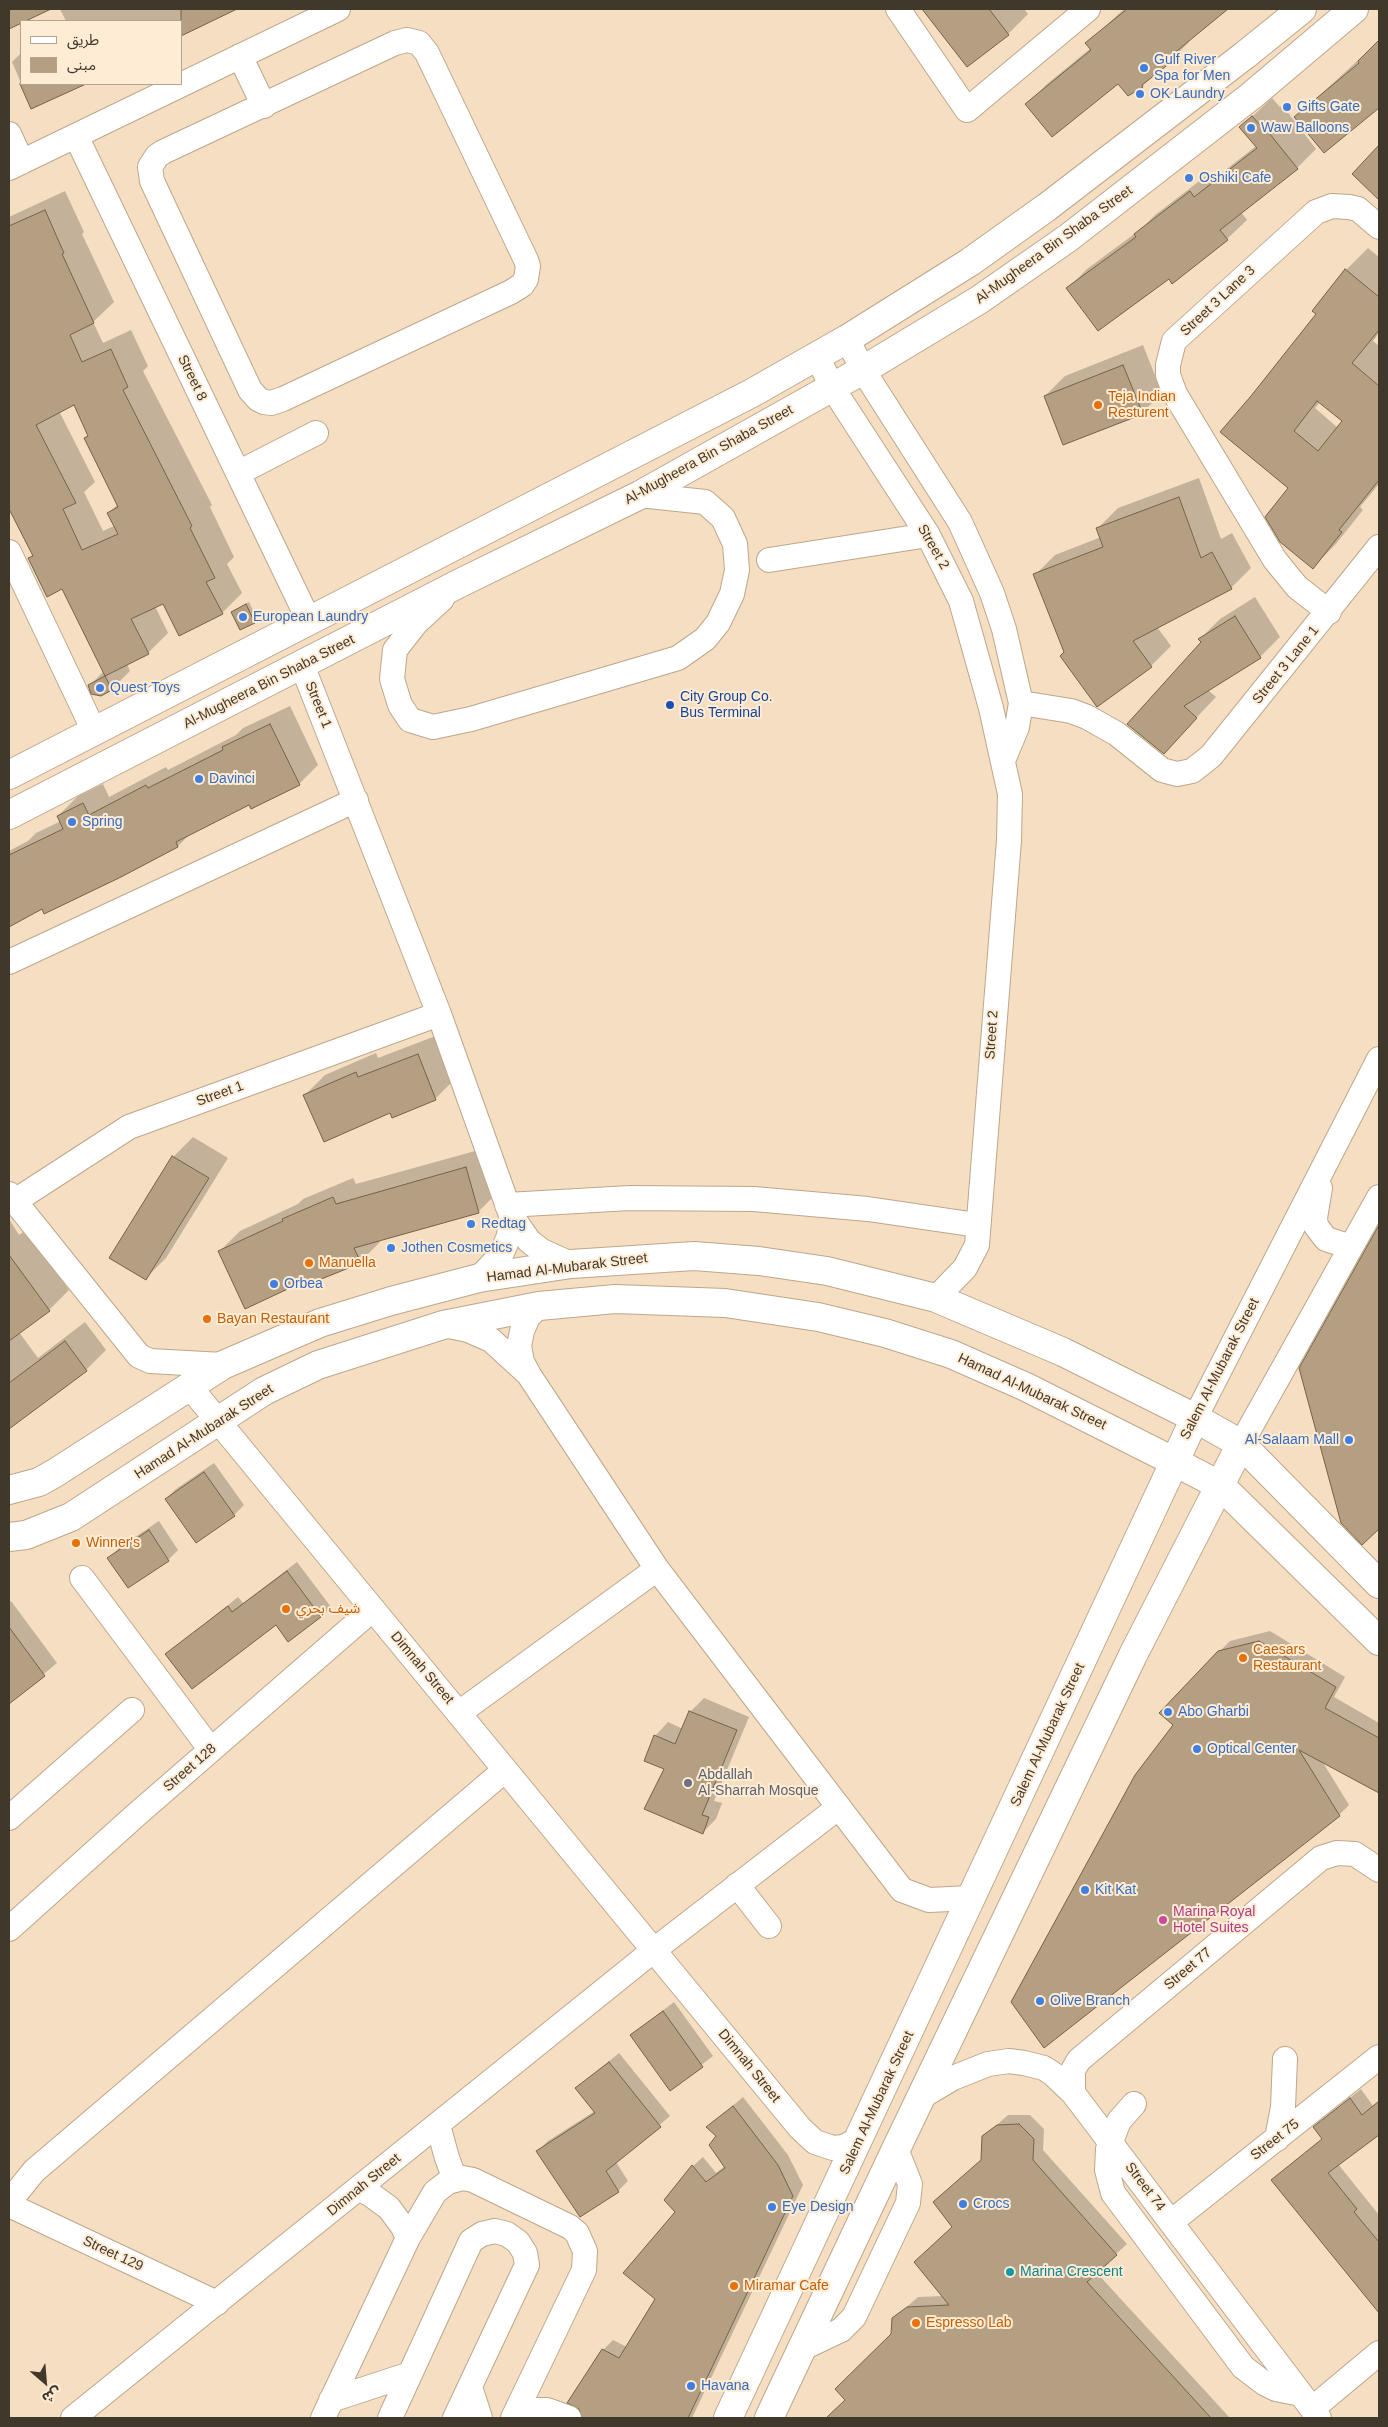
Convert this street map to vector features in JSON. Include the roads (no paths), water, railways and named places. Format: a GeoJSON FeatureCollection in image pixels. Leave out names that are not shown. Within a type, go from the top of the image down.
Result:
{"type":"FeatureCollection","features":[{"type":"Feature","properties":{"kind":"main road"},"geometry":{"type":"LineString","coordinates":[[9,775],[744,397],[847,339],[970,262],[1047,207],[1230,67],[1302,9]]}},
{"type":"Feature","properties":{"kind":"main road","name":"Al-Mugheera Bin Shaba Street"},"geometry":{"type":"LineString","coordinates":[[9,815],[302,666],[460,582],[640,495],[863,370],[979,300],[1068,238],[1251,96],[1354,9]]}},
{"type":"Feature","properties":{"kind":"main road","name":"Hamad Al-Mubarak Street"},"geometry":{"type":"LineString","coordinates":[[9,1490],[39,1482],[55,1473],[223,1365],[320,1323],[391,1301],[479,1278],[571,1264],[632,1258],[694,1256],[759,1261],[826,1271],[936,1298],[1063,1352],[1195,1418],[1241,1444],[1379,1584]]}},
{"type":"Feature","properties":{"kind":"main road","name":"Hamad Al-Mubarak Street"},"geometry":{"type":"LineString","coordinates":[[9,1537],[26,1534],[71,1517],[264,1391],[318,1365],[443,1325],[539,1306],[615,1299],[725,1303],[818,1317],[885,1333],[951,1354],[1026,1386],[1175,1462],[1221,1486],[1379,1641]]}},
{"type":"Feature","properties":{"kind":"main road","name":"Salem Al-Mubarak Street"},"geometry":{"type":"LineString","coordinates":[[728,2418],[860,2139],[1195,1418]]}},
{"type":"Feature","properties":{"kind":"main road"},"geometry":{"type":"LineString","coordinates":[[769,2418],[920,2097],[1133,1655],[1241,1444]]}},
{"type":"Feature","properties":{"kind":"main road"},"geometry":{"type":"LineString","coordinates":[[1098,1628],[1114,1627],[1126,1634],[1133,1648],[1133,1655]]}},
{"type":"Feature","properties":{"kind":"street"},"geometry":{"type":"LineString","coordinates":[[182,84],[338,9]]}},
{"type":"Feature","properties":{"kind":"street"},"geometry":{"type":"LineString","coordinates":[[898,9],[967,110],[1088,9]]}},
{"type":"Feature","properties":{"kind":"street"},"geometry":{"type":"LineString","coordinates":[[407,40],[419,43],[427,52],[526,260],[528,273],[522,285],[511,292],[277,402],[258,399],[250,390],[150,174],[150,167],[157,156],[264,106],[395,43],[407,40]]}},
{"type":"Feature","properties":{"kind":"street"},"geometry":{"type":"LineString","coordinates":[[240,56],[264,106]]}},
{"type":"Feature","properties":{"kind":"street"},"geometry":{"type":"LineString","coordinates":[[9,134],[15,165],[181,85]]}},
{"type":"Feature","properties":{"kind":"street","name":"Street 8"},"geometry":{"type":"LineString","coordinates":[[76,136],[309,621]]}},
{"type":"Feature","properties":{"kind":"street","name":"Street 3 Lane 3"},"geometry":{"type":"LineString","coordinates":[[1329,612],[1297,587],[1275,560],[1175,394],[1170,380],[1168,364],[1174,341],[1316,212],[1332,206],[1349,207],[1358,210],[1379,227]]}},
{"type":"Feature","properties":{"kind":"street"},"geometry":{"type":"LineString","coordinates":[[847,339],[863,370],[960,522],[977,557],[1004,629],[1021,703],[1017,727],[1004,758]]}},
{"type":"Feature","properties":{"kind":"street","name":"Street 2"},"geometry":{"type":"LineString","coordinates":[[817,356],[832,387],[928,535],[961,601],[1004,758],[1010,794],[977,1245],[965,1268],[936,1298]]}},
{"type":"Feature","properties":{"kind":"street"},"geometry":{"type":"LineString","coordinates":[[238,472],[316,433]]}},
{"type":"Feature","properties":{"kind":"street"},"geometry":{"type":"LineString","coordinates":[[460,582],[416,623],[395,650],[392,679],[400,705],[410,720],[433,727],[471,719],[678,658],[705,639],[718,623],[732,594],[737,570],[735,544],[724,518],[705,502],[640,495]]}},
{"type":"Feature","properties":{"kind":"street"},"geometry":{"type":"LineString","coordinates":[[769,560],[928,535]]}},
{"type":"Feature","properties":{"kind":"street","name":"Street 3 Lane 1"},"geometry":{"type":"LineString","coordinates":[[1021,703],[1071,711],[1117,734],[1162,770],[1185,774],[1205,762],[1329,612],[1379,547]]}},
{"type":"Feature","properties":{"kind":"street"},"geometry":{"type":"LineString","coordinates":[[9,552],[94,731]]}},
{"type":"Feature","properties":{"kind":"street","name":"Street 1"},"geometry":{"type":"LineString","coordinates":[[302,666],[439,1014],[509,1210],[530,1241],[542,1251],[571,1264]]}},
{"type":"Feature","properties":{"kind":"street"},"geometry":{"type":"LineString","coordinates":[[9,962],[356,800]]}},
{"type":"Feature","properties":{"kind":"street","name":"Street 1"},"geometry":{"type":"LineString","coordinates":[[223,1365],[150,1361],[139,1356],[132,1350],[12,1197],[129,1127],[439,1014]]}},
{"type":"Feature","properties":{"kind":"street","name":"Salem Al-Mubarak Street"},"geometry":{"type":"LineString","coordinates":[[1195,1418],[1379,1059]]}},
{"type":"Feature","properties":{"kind":"street"},"geometry":{"type":"LineString","coordinates":[[1326,1162],[1316,1210],[1316,1226],[1326,1239],[1351,1247]]}},
{"type":"Feature","properties":{"kind":"street"},"geometry":{"type":"LineString","coordinates":[[1241,1444],[1379,1197]]}},
{"type":"Feature","properties":{"kind":"street"},"geometry":{"type":"LineString","coordinates":[[509,1210],[630,1198],[754,1200],[868,1209],[977,1225]]}},
{"type":"Feature","properties":{"kind":"street","name":"Street 1"},"geometry":{"type":"LineString","coordinates":[[479,1278],[501,1255],[509,1236],[509,1210]]}},
{"type":"Feature","properties":{"kind":"street"},"geometry":{"type":"LineString","coordinates":[[539,1306],[528,1317],[522,1331],[519,1346],[522,1362],[529,1376],[657,1569],[902,1890],[929,1900],[971,1898]]}},
{"type":"Feature","properties":{"kind":"street"},"geometry":{"type":"LineString","coordinates":[[443,1325],[468,1330],[491,1340],[511,1356],[529,1376]]}},
{"type":"Feature","properties":{"kind":"street","name":"Dimnah Street"},"geometry":{"type":"LineString","coordinates":[[190,1387],[807,2136],[815,2142],[833,2148],[852,2144],[860,2139]]}},
{"type":"Feature","properties":{"kind":"street"},"geometry":{"type":"LineString","coordinates":[[459,1713],[657,1569]]}},
{"type":"Feature","properties":{"kind":"street"},"geometry":{"type":"LineString","coordinates":[[82,1578],[211,1750]]}},
{"type":"Feature","properties":{"kind":"street","name":"Street 128"},"geometry":{"type":"LineString","coordinates":[[9,1929],[373,1609]]}},
{"type":"Feature","properties":{"kind":"street"},"geometry":{"type":"LineString","coordinates":[[9,1818],[132,1710]]}},
{"type":"Feature","properties":{"kind":"street"},"geometry":{"type":"LineString","coordinates":[[9,2204],[34,2171],[505,1770]]}},
{"type":"Feature","properties":{"kind":"street","name":"Dimnah Street"},"geometry":{"type":"LineString","coordinates":[[72,2418],[654,1950],[839,1807]]}},
{"type":"Feature","properties":{"kind":"street","name":"Street 77"},"geometry":{"type":"LineString","coordinates":[[1074,2093],[1073,2070],[1079,2060],[1321,1858],[1337,1852],[1355,1854],[1379,1870]]}},
{"type":"Feature","properties":{"kind":"street"},"geometry":{"type":"LineString","coordinates":[[737,1885],[769,1926]]}},
{"type":"Feature","properties":{"kind":"street","name":"Street 75"},"geometry":{"type":"LineString","coordinates":[[1171,2222],[1379,2057]]}},
{"type":"Feature","properties":{"kind":"street"},"geometry":{"type":"LineString","coordinates":[[1276,2139],[1283,2107],[1285,2059]]}},
{"type":"Feature","properties":{"kind":"street","name":"Street 74"},"geometry":{"type":"LineString","coordinates":[[920,2097],[973,2069],[988,2064],[1009,2061],[1044,2068],[1074,2093],[1311,2407]]}},
{"type":"Feature","properties":{"kind":"street"},"geometry":{"type":"LineString","coordinates":[[1134,2104],[1119,2121],[1110,2140],[1107,2158],[1109,2182],[1119,2203],[1243,2367],[1264,2383],[1311,2407],[1379,2353]]}},
{"type":"Feature","properties":{"kind":"street"},"geometry":{"type":"LineString","coordinates":[[438,2125],[445,2153],[456,2179]]}},
{"type":"Feature","properties":{"kind":"street"},"geometry":{"type":"LineString","coordinates":[[327,2409],[408,2238],[435,2192],[441,2186],[456,2179],[473,2180],[570,2227],[577,2233],[585,2251],[584,2270],[513,2418]]}},
{"type":"Feature","properties":{"kind":"street"},"geometry":{"type":"LineString","coordinates":[[359,2189],[370,2194],[389,2208],[404,2227],[408,2238]]}},
{"type":"Feature","properties":{"kind":"street","name":"Street 129"},"geometry":{"type":"LineString","coordinates":[[9,2204],[217,2303]]}},
{"type":"Feature","properties":{"kind":"street"},"geometry":{"type":"LineString","coordinates":[[390,2418],[471,2241],[482,2234],[495,2231],[508,2234],[518,2242],[525,2253],[526,2266],[455,2418]]}},
{"type":"Feature","properties":{"kind":"street"},"geometry":{"type":"LineString","coordinates":[[327,2409],[410,2374]]}},
{"type":"Feature","properties":{"kind":"street"},"geometry":{"type":"LineString","coordinates":[[470,2387],[480,2418]]}},
{"type":"Feature","properties":{"kind":"street"},"geometry":{"type":"LineString","coordinates":[[513,2418],[525,2412],[536,2410],[547,2410],[569,2418]]}},
{"type":"Feature","properties":{"kind":"place","name":"Gulf River Spa for Men"},"geometry":{"type":"Point","coordinates":[1144,68]}},
{"type":"Feature","properties":{"kind":"place","name":"OK Laundry"},"geometry":{"type":"Point","coordinates":[1140,94]}},
{"type":"Feature","properties":{"kind":"place","name":"Gifts Gate"},"geometry":{"type":"Point","coordinates":[1287,107]}},
{"type":"Feature","properties":{"kind":"place","name":"Waw Balloons"},"geometry":{"type":"Point","coordinates":[1251,128]}},
{"type":"Feature","properties":{"kind":"place","name":"Oshiki Cafe"},"geometry":{"type":"Point","coordinates":[1189,178]}},
{"type":"Feature","properties":{"kind":"place","name":"Teja Indian Resturent"},"geometry":{"type":"Point","coordinates":[1098,405]}},
{"type":"Feature","properties":{"kind":"place","name":"European Laundry"},"geometry":{"type":"Point","coordinates":[243,617]}},
{"type":"Feature","properties":{"kind":"place","name":"Quest Toys"},"geometry":{"type":"Point","coordinates":[100,688]}},
{"type":"Feature","properties":{"kind":"place","name":"City Group Co. Bus Terminal"},"geometry":{"type":"Point","coordinates":[670,705]}},
{"type":"Feature","properties":{"kind":"place","name":"Davinci"},"geometry":{"type":"Point","coordinates":[199,779]}},
{"type":"Feature","properties":{"kind":"place","name":"Spring"},"geometry":{"type":"Point","coordinates":[72,822]}},
{"type":"Feature","properties":{"kind":"place","name":"Redtag"},"geometry":{"type":"Point","coordinates":[471,1224]}},
{"type":"Feature","properties":{"kind":"place","name":"Jothen Cosmetics"},"geometry":{"type":"Point","coordinates":[391,1248]}},
{"type":"Feature","properties":{"kind":"place","name":"Manuella"},"geometry":{"type":"Point","coordinates":[309,1263]}},
{"type":"Feature","properties":{"kind":"place","name":"Orbea"},"geometry":{"type":"Point","coordinates":[274,1284]}},
{"type":"Feature","properties":{"kind":"place","name":"Bayan Restaurant"},"geometry":{"type":"Point","coordinates":[207,1319]}},
{"type":"Feature","properties":{"kind":"place","name":"Al-Salaam Mall"},"geometry":{"type":"Point","coordinates":[1349,1440]}},
{"type":"Feature","properties":{"kind":"place","name":"Winner's"},"geometry":{"type":"Point","coordinates":[76,1543]}},
{"type":"Feature","properties":{"kind":"place","name":"شيف بحري"},"geometry":{"type":"Point","coordinates":[286,1609]}},
{"type":"Feature","properties":{"kind":"place","name":"Caesars Restaurant"},"geometry":{"type":"Point","coordinates":[1243,1658]}},
{"type":"Feature","properties":{"kind":"place","name":"Abo Gharbi"},"geometry":{"type":"Point","coordinates":[1168,1712]}},
{"type":"Feature","properties":{"kind":"place","name":"Optical Center"},"geometry":{"type":"Point","coordinates":[1197,1749]}},
{"type":"Feature","properties":{"kind":"place","name":"Abdallah Al-Sharrah Mosque"},"geometry":{"type":"Point","coordinates":[688,1783]}},
{"type":"Feature","properties":{"kind":"place","name":"Kit Kat"},"geometry":{"type":"Point","coordinates":[1085,1890]}},
{"type":"Feature","properties":{"kind":"place","name":"Marina Royal Hotel Suites"},"geometry":{"type":"Point","coordinates":[1163,1920]}},
{"type":"Feature","properties":{"kind":"place","name":"Olive Branch"},"geometry":{"type":"Point","coordinates":[1040,2001]}},
{"type":"Feature","properties":{"kind":"place","name":"Crocs"},"geometry":{"type":"Point","coordinates":[963,2204]}},
{"type":"Feature","properties":{"kind":"place","name":"Eye Design"},"geometry":{"type":"Point","coordinates":[772,2207]}},
{"type":"Feature","properties":{"kind":"place","name":"Marina Crescent"},"geometry":{"type":"Point","coordinates":[1010,2272]}},
{"type":"Feature","properties":{"kind":"place","name":"Miramar Cafe"},"geometry":{"type":"Point","coordinates":[734,2286]}},
{"type":"Feature","properties":{"kind":"place","name":"Espresso Lab"},"geometry":{"type":"Point","coordinates":[916,2323]}},
{"type":"Feature","properties":{"kind":"place","name":"Havana"},"geometry":{"type":"Point","coordinates":[691,2386]}}]}
